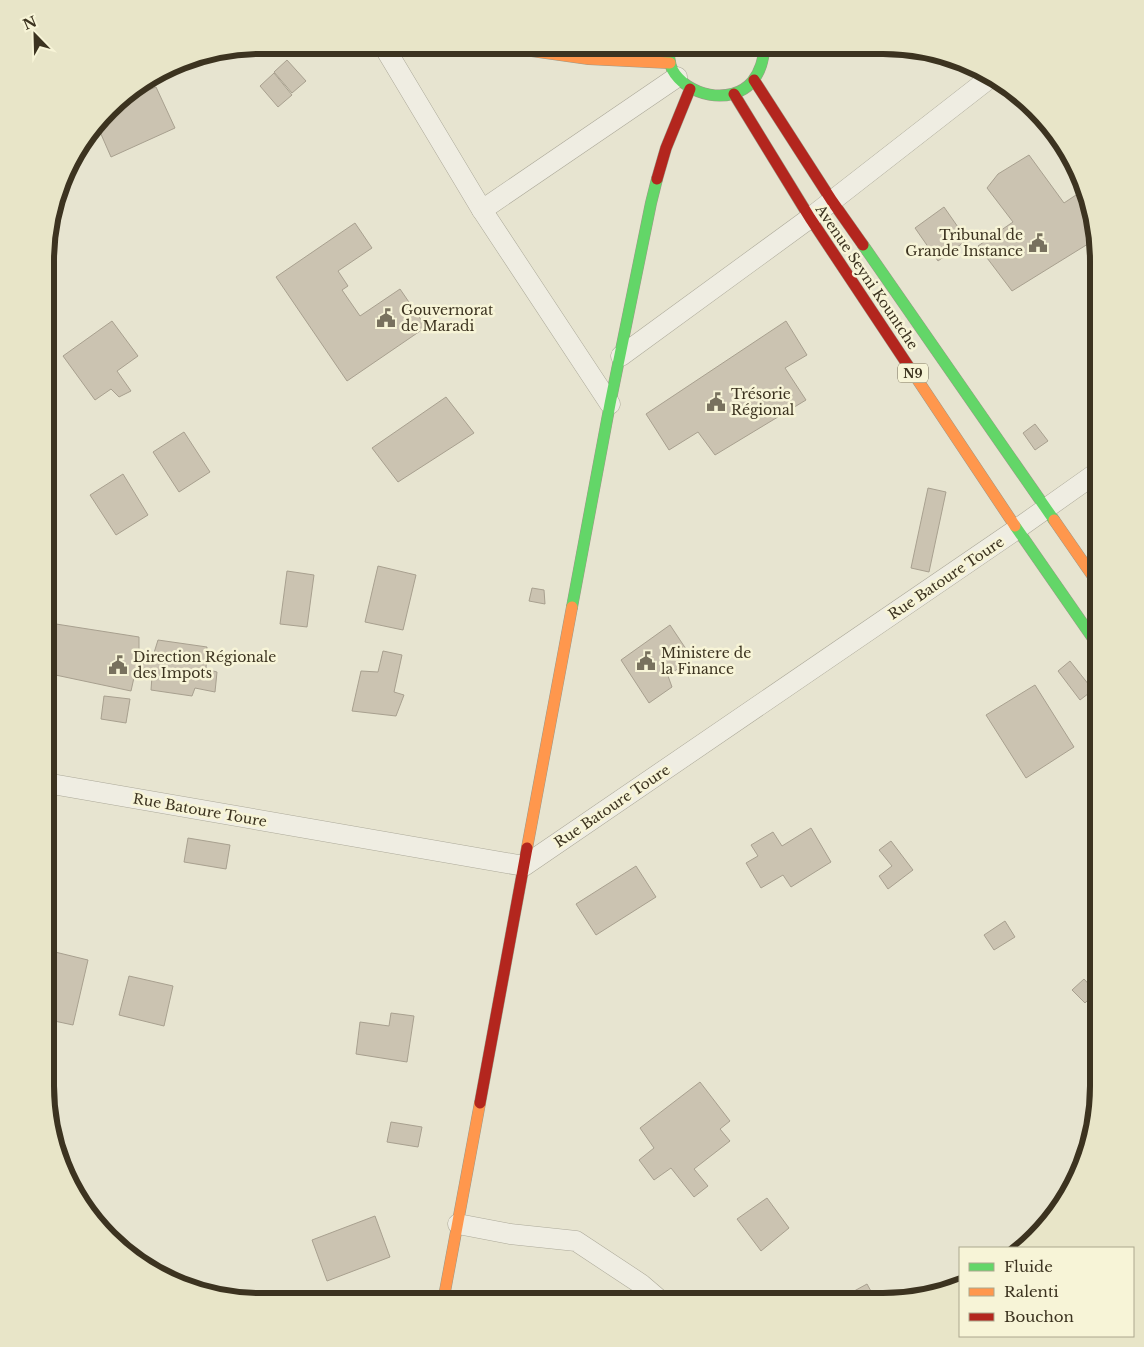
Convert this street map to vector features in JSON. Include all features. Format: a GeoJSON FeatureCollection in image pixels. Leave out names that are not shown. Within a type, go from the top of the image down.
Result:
{"type":"FeatureCollection","features":[{"type":"Feature","properties":{"kind":"main road"},"geometry":{"type":"LineString","coordinates":[[553,54],[679,76],[707,96],[720,97],[745,89],[760,70],[765,54]]}},
{"type":"Feature","properties":{"kind":"main road"},"geometry":{"type":"LineString","coordinates":[[445,1293],[610,404],[650,203],[666,148],[679,76],[671,54]]}},
{"type":"Feature","properties":{"kind":"main road","name":"Avenue Seyni Kountche"},"geometry":{"type":"LineString","coordinates":[[754,80],[941,364],[1090,572]]}},
{"type":"Feature","properties":{"kind":"main road","name":"Avenue Seyni Kountche"},"geometry":{"type":"LineString","coordinates":[[734,94],[810,218],[921,378],[1017,529],[1090,634]]}},
{"type":"Feature","properties":{"kind":"street"},"geometry":{"type":"LineString","coordinates":[[388,54],[482,210],[610,404]]}},
{"type":"Feature","properties":{"kind":"street"},"geometry":{"type":"LineString","coordinates":[[482,210],[679,76]]}},
{"type":"Feature","properties":{"kind":"street"},"geometry":{"type":"LineString","coordinates":[[621,356],[810,218],[986,82]]}},
{"type":"Feature","properties":{"kind":"street","name":"Rue Batoure Toure"},"geometry":{"type":"LineString","coordinates":[[54,785],[524,866],[1090,477]]}},
{"type":"Feature","properties":{"kind":"street"},"geometry":{"type":"LineString","coordinates":[[458,1224],[510,1234],[576,1241],[652,1293]]}},
{"type":"Feature","properties":{"kind":"building"},"geometry":{"type":"Polygon","coordinates":[[[287,60],[306,81],[292,93],[274,72],[287,60]]]}},
{"type":"Feature","properties":{"kind":"building"},"geometry":{"type":"Polygon","coordinates":[[[274,73],[292,95],[278,107],[260,86],[274,73]]]}},
{"type":"Feature","properties":{"kind":"building"},"geometry":{"type":"Polygon","coordinates":[[[156,87],[175,128],[111,157],[100,131],[114,114],[138,95],[156,87]]]}},
{"type":"Feature","properties":{"kind":"building"},"geometry":{"type":"Polygon","coordinates":[[[1029,155],[1064,203],[1079,193],[1089,243],[1012,291],[978,246],[1013,222],[987,188],[998,174],[1029,155]]]}},
{"type":"Feature","properties":{"kind":"building"},"geometry":{"type":"Polygon","coordinates":[[[944,207],[967,240],[938,261],[915,228],[944,207]]]}},
{"type":"Feature","properties":{"kind":"building"},"geometry":{"type":"Polygon","coordinates":[[[355,223],[372,248],[338,271],[348,286],[342,290],[360,316],[400,289],[426,327],[347,381],[276,277],[355,223]]]}},
{"type":"Feature","properties":{"kind":"building"},"geometry":{"type":"Polygon","coordinates":[[[112,321],[138,356],[117,371],[131,391],[119,397],[111,389],[95,400],[63,356],[112,321]]]}},
{"type":"Feature","properties":{"kind":"building"},"geometry":{"type":"Polygon","coordinates":[[[786,321],[807,355],[785,368],[806,400],[715,455],[698,432],[669,450],[646,414],[786,321]]]}},
{"type":"Feature","properties":{"kind":"building"},"geometry":{"type":"Polygon","coordinates":[[[446,397],[474,433],[398,482],[372,448],[446,397]]]}},
{"type":"Feature","properties":{"kind":"building"},"geometry":{"type":"Polygon","coordinates":[[[1035,424],[1048,441],[1035,450],[1023,433],[1035,424]]]}},
{"type":"Feature","properties":{"kind":"building"},"geometry":{"type":"Polygon","coordinates":[[[184,432],[210,472],[179,492],[153,452],[184,432]]]}},
{"type":"Feature","properties":{"kind":"building"},"geometry":{"type":"Polygon","coordinates":[[[123,474],[148,515],[116,535],[90,495],[123,474]]]}},
{"type":"Feature","properties":{"kind":"building"},"geometry":{"type":"Polygon","coordinates":[[[928,488],[946,492],[929,572],[911,568],[928,488]]]}},
{"type":"Feature","properties":{"kind":"building"},"geometry":{"type":"Polygon","coordinates":[[[378,566],[416,575],[403,630],[365,622],[378,566]]]}},
{"type":"Feature","properties":{"kind":"building"},"geometry":{"type":"Polygon","coordinates":[[[287,571],[314,575],[307,627],[280,624],[287,571]]]}},
{"type":"Feature","properties":{"kind":"building"},"geometry":{"type":"Polygon","coordinates":[[[532,588],[544,590],[545,604],[529,601],[532,588]]]}},
{"type":"Feature","properties":{"kind":"building"},"geometry":{"type":"Polygon","coordinates":[[[56,624],[139,637],[139,654],[153,656],[158,640],[207,647],[206,669],[217,672],[215,692],[195,688],[192,696],[151,690],[152,676],[135,673],[131,691],[54,675],[54,634],[56,624]]]}},
{"type":"Feature","properties":{"kind":"building"},"geometry":{"type":"Polygon","coordinates":[[[670,625],[692,658],[668,676],[672,687],[649,703],[621,660],[670,625]]]}},
{"type":"Feature","properties":{"kind":"building"},"geometry":{"type":"Polygon","coordinates":[[[383,651],[402,655],[394,692],[404,695],[396,716],[352,711],[361,671],[378,672],[383,651]]]}},
{"type":"Feature","properties":{"kind":"building"},"geometry":{"type":"Polygon","coordinates":[[[1070,661],[1090,686],[1090,692],[1080,700],[1058,671],[1070,661]]]}},
{"type":"Feature","properties":{"kind":"building"},"geometry":{"type":"Polygon","coordinates":[[[1035,685],[1074,747],[1026,778],[986,715],[1035,685]]]}},
{"type":"Feature","properties":{"kind":"building"},"geometry":{"type":"Polygon","coordinates":[[[104,696],[130,699],[126,723],[101,719],[104,696]]]}},
{"type":"Feature","properties":{"kind":"building"},"geometry":{"type":"Polygon","coordinates":[[[811,828],[831,862],[791,887],[783,875],[761,888],[746,863],[758,856],[751,845],[773,832],[782,846],[811,828]]]}},
{"type":"Feature","properties":{"kind":"building"},"geometry":{"type":"Polygon","coordinates":[[[188,838],[230,845],[226,869],[184,862],[188,838]]]}},
{"type":"Feature","properties":{"kind":"building"},"geometry":{"type":"Polygon","coordinates":[[[891,841],[913,870],[888,889],[879,876],[892,866],[879,850],[891,841]]]}},
{"type":"Feature","properties":{"kind":"building"},"geometry":{"type":"Polygon","coordinates":[[[636,866],[656,897],[596,935],[576,904],[636,866]]]}},
{"type":"Feature","properties":{"kind":"building"},"geometry":{"type":"Polygon","coordinates":[[[1005,921],[1015,937],[994,950],[984,935],[1005,921]]]}},
{"type":"Feature","properties":{"kind":"building"},"geometry":{"type":"Polygon","coordinates":[[[55,952],[88,960],[73,1025],[54,1021],[55,952]]]}},
{"type":"Feature","properties":{"kind":"building"},"geometry":{"type":"Polygon","coordinates":[[[129,976],[173,986],[164,1026],[119,1015],[129,976]]]}},
{"type":"Feature","properties":{"kind":"building"},"geometry":{"type":"Polygon","coordinates":[[[1084,979],[1090,986],[1090,998],[1085,1003],[1072,990],[1084,979]]]}},
{"type":"Feature","properties":{"kind":"building"},"geometry":{"type":"Polygon","coordinates":[[[391,1013],[414,1016],[407,1062],[356,1054],[360,1022],[389,1026],[391,1013]]]}},
{"type":"Feature","properties":{"kind":"building"},"geometry":{"type":"Polygon","coordinates":[[[700,1082],[730,1121],[720,1129],[730,1141],[694,1169],[708,1186],[694,1197],[671,1168],[654,1180],[639,1160],[654,1148],[640,1128],[700,1082]]]}},
{"type":"Feature","properties":{"kind":"building"},"geometry":{"type":"Polygon","coordinates":[[[391,1122],[422,1127],[418,1147],[387,1142],[391,1122]]]}},
{"type":"Feature","properties":{"kind":"building"},"geometry":{"type":"Polygon","coordinates":[[[767,1198],[789,1228],[761,1251],[737,1219],[767,1198]]]}},
{"type":"Feature","properties":{"kind":"building"},"geometry":{"type":"Polygon","coordinates":[[[375,1216],[390,1257],[327,1281],[312,1240],[375,1216]]]}},
{"type":"Feature","properties":{"kind":"building"},"geometry":{"type":"Polygon","coordinates":[[[867,1284],[872,1293],[850,1293],[867,1284]]]}},
{"type":"Feature","properties":{"kind":"traffic: fast"},"geometry":{"type":"LineString","coordinates":[[669,54],[672,69],[687,86],[709,95],[721,96],[733,94],[752,82],[758,74],[763,54]]}},
{"type":"Feature","properties":{"kind":"traffic: fast"},"geometry":{"type":"LineString","coordinates":[[572,607],[610,404],[657,179]]}},
{"type":"Feature","properties":{"kind":"traffic: fast"},"geometry":{"type":"LineString","coordinates":[[863,245],[1054,520]]}},
{"type":"Feature","properties":{"kind":"traffic: fast"},"geometry":{"type":"LineString","coordinates":[[1015,526],[1090,634]]}},
{"type":"Feature","properties":{"kind":"traffic: slow"},"geometry":{"type":"LineString","coordinates":[[553,54],[589,59],[670,63]]}},
{"type":"Feature","properties":{"kind":"traffic: slow"},"geometry":{"type":"LineString","coordinates":[[909,367],[1015,526]]}},
{"type":"Feature","properties":{"kind":"traffic: slow"},"geometry":{"type":"LineString","coordinates":[[1054,520],[1090,572]]}},
{"type":"Feature","properties":{"kind":"traffic: slow"},"geometry":{"type":"LineString","coordinates":[[527,848],[572,607]]}},
{"type":"Feature","properties":{"kind":"traffic: slow"},"geometry":{"type":"LineString","coordinates":[[445,1293],[480,1103]]}},
{"type":"Feature","properties":{"kind":"traffic: jam"},"geometry":{"type":"LineString","coordinates":[[754,80],[832,201],[863,245]]}},
{"type":"Feature","properties":{"kind":"traffic: jam"},"geometry":{"type":"LineString","coordinates":[[657,179],[666,148],[690,89]]}},
{"type":"Feature","properties":{"kind":"traffic: jam"},"geometry":{"type":"LineString","coordinates":[[734,94],[810,218],[909,367]]}},
{"type":"Feature","properties":{"kind":"traffic: jam"},"geometry":{"type":"LineString","coordinates":[[480,1103],[527,848]]}},
{"type":"Feature","properties":{"kind":"place","name":"Tribunal de Grande Instance"},"geometry":{"type":"Point","coordinates":[1038,243]}},
{"type":"Feature","properties":{"kind":"place","name":"Gouvernorat de Maradi"},"geometry":{"type":"Point","coordinates":[386,318]}},
{"type":"Feature","properties":{"kind":"place","name":"Trésorie Régional"},"geometry":{"type":"Point","coordinates":[716,402]}},
{"type":"Feature","properties":{"kind":"place","name":"Ministere de la Finance"},"geometry":{"type":"Point","coordinates":[646,661]}},
{"type":"Feature","properties":{"kind":"place","name":"Direction Régionale des Impots"},"geometry":{"type":"Point","coordinates":[118,665]}}]}
